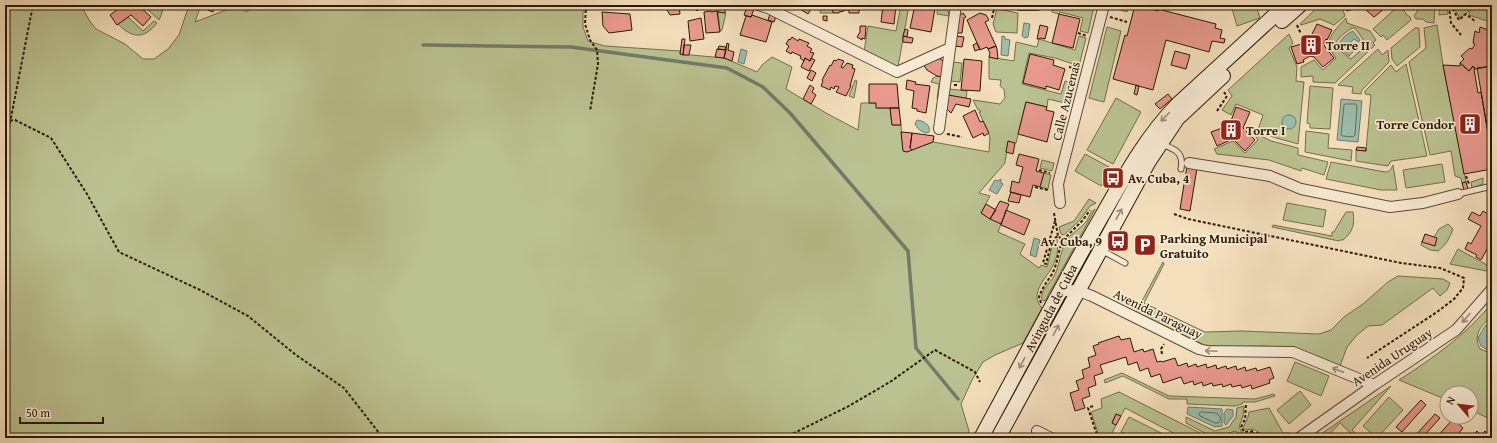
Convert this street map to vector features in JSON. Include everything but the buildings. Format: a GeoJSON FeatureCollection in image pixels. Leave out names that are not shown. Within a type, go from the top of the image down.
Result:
{"type":"FeatureCollection","features":[{"type":"Feature","properties":{"kind":"main road","name":"Avinguda de Cuba"},"geometry":{"type":"LineString","coordinates":[[981,438],[1058,294],[1139,151],[1160,122],[1176,105],[1286,5]]}},
{"type":"Feature","properties":{"kind":"main road","name":"Avinguda de Cuba"},"geometry":{"type":"LineString","coordinates":[[998,438],[1099,249],[1149,160],[1160,144],[1182,114],[1300,5]]}},
{"type":"Feature","properties":{"kind":"street"},"geometry":{"type":"LineString","coordinates":[[758,5],[768,8],[898,72],[950,48]]}},
{"type":"Feature","properties":{"kind":"street"},"geometry":{"type":"LineString","coordinates":[[939,129],[956,5]]}},
{"type":"Feature","properties":{"kind":"street"},"geometry":{"type":"LineString","coordinates":[[1020,5],[1037,5]]}},
{"type":"Feature","properties":{"kind":"street","name":"Calle Azucenas"},"geometry":{"type":"LineString","coordinates":[[1060,204],[1058,184],[1103,10]]}},
{"type":"Feature","properties":{"kind":"street"},"geometry":{"type":"LineString","coordinates":[[1185,166],[1270,176],[1301,189],[1390,207],[1423,203],[1458,194]]}},
{"type":"Feature","properties":{"kind":"street"},"geometry":{"type":"LineString","coordinates":[[1087,271],[1087,288],[1092,296]]}},
{"type":"Feature","properties":{"kind":"street"},"geometry":{"type":"LineString","coordinates":[[1058,294],[1068,289],[1077,290]]}},
{"type":"Feature","properties":{"kind":"street","name":"Avenida Uruguay"},"geometry":{"type":"LineString","coordinates":[[1299,438],[1456,330],[1492,289]]}},
{"type":"Feature","properties":{"kind":"street","name":"Avenida Paraguay"},"geometry":{"type":"LineString","coordinates":[[1077,290],[1199,349],[1207,351],[1293,352],[1374,385]]}},
{"type":"Feature","properties":{"kind":"street"},"geometry":{"type":"LineString","coordinates":[[1037,431],[1050,438]]}},
{"type":"Feature","properties":{"kind":"lane"},"geometry":{"type":"LineString","coordinates":[[1160,144],[1180,153],[1182,162],[1185,166]]}},
{"type":"Feature","properties":{"kind":"lane"},"geometry":{"type":"LineString","coordinates":[[1458,194],[1491,184]]}},
{"type":"Feature","properties":{"kind":"lane"},"geometry":{"type":"LineString","coordinates":[[1099,249],[1124,263]]}},
{"type":"Feature","properties":{"kind":"path"},"geometry":{"type":"LineString","coordinates":[[5,148],[33,5]]}},
{"type":"Feature","properties":{"kind":"path"},"geometry":{"type":"LineString","coordinates":[[586,5],[585,24],[590,40],[597,50],[598,64],[590,111]]}},
{"type":"Feature","properties":{"kind":"path"},"geometry":{"type":"LineString","coordinates":[[697,5],[697,11]]}},
{"type":"Feature","properties":{"kind":"path"},"geometry":{"type":"LineString","coordinates":[[708,5],[708,10]]}},
{"type":"Feature","properties":{"kind":"path"},"geometry":{"type":"LineString","coordinates":[[992,18],[995,5]]}},
{"type":"Feature","properties":{"kind":"path"},"geometry":{"type":"LineString","coordinates":[[1449,5],[1459,20],[1466,14],[1476,22]]}},
{"type":"Feature","properties":{"kind":"path"},"geometry":{"type":"LineString","coordinates":[[1449,5],[1452,23],[1461,35]]}},
{"type":"Feature","properties":{"kind":"path"},"geometry":{"type":"LineString","coordinates":[[1103,10],[1127,22]]}},
{"type":"Feature","properties":{"kind":"path"},"geometry":{"type":"LineString","coordinates":[[1216,82],[1227,96],[1217,111]]}},
{"type":"Feature","properties":{"kind":"path"},"geometry":{"type":"LineString","coordinates":[[5,121],[15,120],[51,138],[87,194],[119,252],[200,290],[248,316],[296,355],[344,388],[383,438]]}},
{"type":"Feature","properties":{"kind":"path"},"geometry":{"type":"LineString","coordinates":[[939,129],[949,135],[962,137]]}},
{"type":"Feature","properties":{"kind":"path"},"geometry":{"type":"LineString","coordinates":[[1488,171],[1491,184]]}},
{"type":"Feature","properties":{"kind":"path"},"geometry":{"type":"LineString","coordinates":[[1050,309],[1040,302],[1038,296],[1041,289],[1052,274],[1063,240],[1083,220],[1091,208],[1095,205],[1105,211]]}},
{"type":"Feature","properties":{"kind":"path"},"geometry":{"type":"LineString","coordinates":[[1054,213],[1058,236],[1063,240]]}},
{"type":"Feature","properties":{"kind":"path"},"geometry":{"type":"LineString","coordinates":[[1174,214],[1188,219],[1401,263],[1440,268],[1464,278],[1463,288],[1454,299],[1437,312],[1367,358]]}},
{"type":"Feature","properties":{"kind":"path"},"geometry":{"type":"LineString","coordinates":[[1055,221],[1042,263],[1046,264],[1052,240],[1058,236]]}},
{"type":"Feature","properties":{"kind":"path"},"geometry":{"type":"LineString","coordinates":[[784,438],[847,407],[890,382],[936,350],[974,372],[980,382]]}},
{"type":"Feature","properties":{"kind":"path"},"geometry":{"type":"LineString","coordinates":[[1246,405],[1247,411],[1241,427],[1244,432],[1254,432],[1250,438]]}},
{"type":"Feature","properties":{"kind":"path"},"geometry":{"type":"LineString","coordinates":[[1093,406],[1088,408],[1098,438]]}},
{"type":"Feature","properties":{"kind":"path"},"geometry":{"type":"LineString","coordinates":[[1254,438],[1257,433],[1259,434],[1257,438]]}},
{"type":"Feature","properties":{"kind":"path"},"geometry":{"type":"LineString","coordinates":[[1261,438],[1262,436],[1264,438]]}},
{"type":"Feature","properties":{"kind":"green space"},"geometry":{"type":"Polygon","coordinates":[[[5,5],[81,5],[96,29],[125,44],[143,59],[154,59],[168,49],[179,35],[189,5],[201,5],[195,22],[231,8],[232,5],[239,5],[246,12],[256,5],[583,5],[583,27],[588,41],[605,46],[680,51],[680,54],[724,58],[757,72],[763,64],[772,57],[792,67],[786,89],[858,130],[861,103],[876,103],[877,108],[890,108],[892,125],[901,125],[903,149],[906,152],[933,142],[989,152],[990,137],[979,112],[981,112],[978,110],[973,100],[1000,104],[1005,98],[1004,89],[1000,86],[1001,80],[989,79],[989,57],[1014,61],[1016,42],[1037,47],[1039,39],[1075,50],[1079,36],[1086,38],[1079,66],[1055,58],[1029,53],[1022,84],[1061,94],[1065,81],[1075,84],[1069,104],[1048,99],[1047,107],[1026,102],[1016,143],[1008,142],[1005,163],[979,193],[990,196],[981,213],[1001,224],[998,232],[1025,244],[1020,254],[1039,268],[1041,265],[1047,267],[1052,246],[1057,239],[1058,250],[1052,267],[1038,290],[1038,302],[1042,308],[1023,343],[983,362],[972,380],[961,404],[969,431],[968,438],[5,438],[5,5]]]}},
{"type":"Feature","properties":{"kind":"green space"},"geometry":{"type":"Polygon","coordinates":[[[143,5],[163,5],[159,20],[143,5]]]}},
{"type":"Feature","properties":{"kind":"green space"},"geometry":{"type":"Polygon","coordinates":[[[822,5],[833,5],[833,13],[820,13],[822,5]]]}},
{"type":"Feature","properties":{"kind":"green space"},"geometry":{"type":"Polygon","coordinates":[[[901,5],[909,5],[898,67],[864,52],[868,26],[896,31],[901,5]]]}},
{"type":"Feature","properties":{"kind":"green space"},"geometry":{"type":"Polygon","coordinates":[[[938,5],[947,5],[949,16],[937,14],[938,5]]]}},
{"type":"Feature","properties":{"kind":"green space"},"geometry":{"type":"Polygon","coordinates":[[[1081,5],[1094,6],[1088,33],[1080,31],[1083,18],[1060,12],[1059,14],[1052,12],[1052,10],[1081,5]]]}},
{"type":"Feature","properties":{"kind":"green space"},"geometry":{"type":"Polygon","coordinates":[[[1110,5],[1129,5],[1127,12],[1110,7],[1110,5]]]}},
{"type":"Feature","properties":{"kind":"green space"},"geometry":{"type":"Polygon","coordinates":[[[1231,5],[1256,5],[1260,18],[1237,26],[1231,5]]]}},
{"type":"Feature","properties":{"kind":"green space"},"geometry":{"type":"Polygon","coordinates":[[[1320,5],[1341,5],[1345,16],[1334,25],[1320,19],[1301,25],[1300,24],[1320,5]]]}},
{"type":"Feature","properties":{"kind":"green space"},"geometry":{"type":"Polygon","coordinates":[[[1415,5],[1435,5],[1434,23],[1426,22],[1423,19],[1416,19],[1414,16],[1417,12],[1415,5]]]}},
{"type":"Feature","properties":{"kind":"green space"},"geometry":{"type":"Polygon","coordinates":[[[1440,5],[1447,5],[1448,14],[1439,15],[1440,5]]]}},
{"type":"Feature","properties":{"kind":"green space"},"geometry":{"type":"Polygon","coordinates":[[[1452,5],[1490,5],[1490,22],[1469,15],[1470,10],[1460,18],[1452,5]]]}},
{"type":"Feature","properties":{"kind":"green space"},"geometry":{"type":"Polygon","coordinates":[[[1396,8],[1404,10],[1411,20],[1387,40],[1383,35],[1381,37],[1373,29],[1396,8]]]}},
{"type":"Feature","properties":{"kind":"green space"},"geometry":{"type":"Polygon","coordinates":[[[997,9],[1018,13],[1017,33],[996,32],[993,24],[997,9]]]}},
{"type":"Feature","properties":{"kind":"green space"},"geometry":{"type":"Polygon","coordinates":[[[718,12],[726,13],[722,30],[720,31],[718,12]]]}},
{"type":"Feature","properties":{"kind":"green space"},"geometry":{"type":"Polygon","coordinates":[[[128,17],[143,31],[154,21],[157,23],[148,32],[138,35],[123,29],[118,24],[128,17]]]}},
{"type":"Feature","properties":{"kind":"green space"},"geometry":{"type":"Polygon","coordinates":[[[1346,18],[1347,23],[1370,31],[1376,40],[1373,43],[1375,45],[1335,83],[1313,82],[1313,76],[1301,77],[1301,67],[1314,60],[1323,70],[1336,58],[1328,47],[1330,38],[1334,31],[1346,18]],[[1352,28],[1344,34],[1334,46],[1351,59],[1367,45],[1355,28],[1352,28]]]}},
{"type":"Feature","properties":{"kind":"green space"},"geometry":{"type":"Polygon","coordinates":[[[1437,25],[1443,65],[1466,182],[1462,183],[1461,178],[1455,176],[1451,151],[1430,155],[1409,62],[1426,48],[1424,28],[1437,25]]]}},
{"type":"Feature","properties":{"kind":"green space"},"geometry":{"type":"Polygon","coordinates":[[[1107,27],[1121,31],[1104,102],[1089,98],[1107,27]]]}},
{"type":"Feature","properties":{"kind":"green space"},"geometry":{"type":"Polygon","coordinates":[[[1415,28],[1419,28],[1420,47],[1397,66],[1392,59],[1391,48],[1415,28]]]}},
{"type":"Feature","properties":{"kind":"green space"},"geometry":{"type":"Polygon","coordinates":[[[1289,34],[1293,43],[1289,48],[1297,67],[1296,81],[1304,82],[1298,144],[1273,137],[1258,130],[1263,115],[1236,104],[1231,115],[1222,110],[1232,96],[1228,90],[1289,34]]]}},
{"type":"Feature","properties":{"kind":"green space"},"geometry":{"type":"Polygon","coordinates":[[[1378,49],[1382,55],[1388,50],[1389,62],[1362,90],[1361,94],[1352,93],[1353,87],[1338,85],[1378,49]]]}},
{"type":"Feature","properties":{"kind":"green space"},"geometry":{"type":"Polygon","coordinates":[[[952,62],[962,63],[960,82],[950,81],[952,62]]]}},
{"type":"Feature","properties":{"kind":"green space"},"geometry":{"type":"Polygon","coordinates":[[[1406,64],[1427,156],[1391,161],[1388,166],[1356,161],[1356,150],[1366,151],[1371,95],[1365,94],[1365,91],[1391,65],[1396,72],[1406,64]]]}},
{"type":"Feature","properties":{"kind":"green space"},"geometry":{"type":"Polygon","coordinates":[[[937,76],[942,77],[939,100],[937,99],[939,84],[931,82],[933,78],[937,76]]]}},
{"type":"Feature","properties":{"kind":"green space"},"geometry":{"type":"Polygon","coordinates":[[[855,80],[857,81],[854,98],[849,96],[855,80]]]}},
{"type":"Feature","properties":{"kind":"green space"},"geometry":{"type":"Polygon","coordinates":[[[1310,86],[1333,88],[1330,129],[1310,128],[1310,124],[1307,123],[1310,86]]]}},
{"type":"Feature","properties":{"kind":"green space"},"geometry":{"type":"Polygon","coordinates":[[[949,89],[967,91],[966,99],[948,95],[949,89]]]}},
{"type":"Feature","properties":{"kind":"green space"},"geometry":{"type":"Polygon","coordinates":[[[1116,98],[1141,112],[1113,164],[1087,150],[1116,98]]]}},
{"type":"Feature","properties":{"kind":"green space"},"geometry":{"type":"Polygon","coordinates":[[[1306,131],[1329,134],[1328,148],[1352,150],[1351,161],[1305,152],[1306,131]]]}},
{"type":"Feature","properties":{"kind":"green space"},"geometry":{"type":"Polygon","coordinates":[[[1255,133],[1271,141],[1298,148],[1298,155],[1328,162],[1324,175],[1302,168],[1301,171],[1269,160],[1217,154],[1214,149],[1233,141],[1245,153],[1258,140],[1254,134],[1255,133]]]}},
{"type":"Feature","properties":{"kind":"green space"},"geometry":{"type":"Polygon","coordinates":[[[1085,154],[1111,168],[1101,186],[1075,171],[1085,154]]]}},
{"type":"Feature","properties":{"kind":"green space"},"geometry":{"type":"Polygon","coordinates":[[[1042,160],[1054,163],[1052,171],[1040,168],[1042,160]]]}},
{"type":"Feature","properties":{"kind":"green space"},"geometry":{"type":"Polygon","coordinates":[[[1331,162],[1385,172],[1389,171],[1393,165],[1397,190],[1381,190],[1326,179],[1331,162]]]}},
{"type":"Feature","properties":{"kind":"green space"},"geometry":{"type":"Polygon","coordinates":[[[1442,164],[1445,182],[1406,188],[1403,170],[1442,164]]]}},
{"type":"Feature","properties":{"kind":"green space"},"geometry":{"type":"Polygon","coordinates":[[[1044,173],[1051,175],[1048,189],[1040,187],[1044,173]]]}},
{"type":"Feature","properties":{"kind":"green space"},"geometry":{"type":"Polygon","coordinates":[[[1483,178],[1483,184],[1472,188],[1471,182],[1483,178]]]}},
{"type":"Feature","properties":{"kind":"green space"},"geometry":{"type":"Polygon","coordinates":[[[1089,199],[1096,203],[1090,206],[1081,219],[1065,234],[1061,234],[1059,227],[1074,221],[1089,199]]]}},
{"type":"Feature","properties":{"kind":"green space"},"geometry":{"type":"Polygon","coordinates":[[[1287,203],[1326,210],[1323,227],[1283,220],[1287,203]]]}},
{"type":"Feature","properties":{"kind":"green space"},"geometry":{"type":"Polygon","coordinates":[[[1095,209],[1045,301],[1042,300],[1041,297],[1045,288],[1056,272],[1066,241],[1086,222],[1095,209]]]}},
{"type":"Feature","properties":{"kind":"green space"},"geometry":{"type":"Polygon","coordinates":[[[1346,212],[1353,212],[1354,220],[1349,234],[1343,240],[1339,241],[1272,227],[1273,225],[1332,236],[1332,232],[1334,232],[1346,212]]]}},
{"type":"Feature","properties":{"kind":"green space"},"geometry":{"type":"Polygon","coordinates":[[[1448,224],[1453,229],[1449,238],[1441,249],[1438,251],[1430,250],[1421,245],[1422,241],[1431,242],[1439,229],[1448,224]]]}},
{"type":"Feature","properties":{"kind":"green space"},"geometry":{"type":"Polygon","coordinates":[[[1458,249],[1487,265],[1492,256],[1492,272],[1450,264],[1458,249]]]}},
{"type":"Feature","properties":{"kind":"green space"},"geometry":{"type":"Polygon","coordinates":[[[1163,262],[1164,264],[1144,303],[1205,332],[1241,331],[1319,334],[1331,330],[1344,317],[1363,304],[1388,282],[1398,276],[1443,279],[1450,283],[1447,290],[1440,296],[1433,288],[1382,325],[1368,326],[1356,336],[1347,347],[1340,366],[1294,349],[1266,346],[1217,347],[1204,345],[1136,312],[1163,262]]]}},
{"type":"Feature","properties":{"kind":"green space"},"geometry":{"type":"Polygon","coordinates":[[[1492,303],[1492,317],[1481,327],[1477,340],[1480,349],[1488,352],[1492,351],[1492,420],[1479,414],[1479,385],[1439,385],[1439,397],[1399,380],[1460,336],[1492,303]]]}},
{"type":"Feature","properties":{"kind":"green space"},"geometry":{"type":"Polygon","coordinates":[[[1295,362],[1329,376],[1321,396],[1287,381],[1295,362]]]}},
{"type":"Feature","properties":{"kind":"green space"},"geometry":{"type":"Polygon","coordinates":[[[1122,373],[1169,396],[1255,399],[1274,394],[1275,396],[1255,402],[1243,402],[1242,404],[1235,406],[1187,404],[1187,399],[1169,399],[1123,376],[1105,383],[1104,380],[1122,373]]]}},
{"type":"Feature","properties":{"kind":"green space"},"geometry":{"type":"Polygon","coordinates":[[[1391,386],[1352,430],[1361,438],[1356,438],[1340,423],[1326,438],[1315,438],[1391,386]]]}},
{"type":"Feature","properties":{"kind":"green space"},"geometry":{"type":"Polygon","coordinates":[[[1300,391],[1311,405],[1289,424],[1277,410],[1300,391]]]}},
{"type":"Feature","properties":{"kind":"green space"},"geometry":{"type":"Polygon","coordinates":[[[1119,392],[1210,438],[1183,438],[1125,408],[1121,416],[1116,414],[1112,422],[1116,425],[1112,433],[1122,438],[1102,438],[1098,433],[1091,412],[1102,408],[1101,399],[1119,392]]]}},
{"type":"Feature","properties":{"kind":"green space"},"geometry":{"type":"Polygon","coordinates":[[[1389,397],[1403,410],[1377,438],[1363,426],[1389,397]]]}},
{"type":"Feature","properties":{"kind":"green space"},"geometry":{"type":"Polygon","coordinates":[[[1244,406],[1243,416],[1239,427],[1242,433],[1248,434],[1251,432],[1248,438],[1235,431],[1214,438],[1186,423],[1186,417],[1215,431],[1229,427],[1236,417],[1237,408],[1244,406]]]}},
{"type":"Feature","properties":{"kind":"green space"},"geometry":{"type":"Polygon","coordinates":[[[1269,408],[1283,433],[1290,433],[1286,438],[1269,438],[1253,429],[1244,430],[1243,428],[1249,412],[1269,408]]]}},
{"type":"Feature","properties":{"kind":"green space"},"geometry":{"type":"Polygon","coordinates":[[[1129,417],[1165,435],[1163,438],[1133,438],[1121,432],[1129,417]]]}},
{"type":"Feature","properties":{"kind":"water"},"geometry":{"type":"Polygon","coordinates":[[[1024,23],[1030,24],[1028,37],[1025,38],[1022,36],[1024,23]]]}},
{"type":"Feature","properties":{"kind":"water"},"geometry":{"type":"Polygon","coordinates":[[[1353,31],[1360,40],[1359,42],[1354,39],[1350,43],[1355,50],[1349,56],[1338,46],[1344,37],[1353,31]]]}},
{"type":"Feature","properties":{"kind":"water"},"geometry":{"type":"Polygon","coordinates":[[[1002,36],[1005,37],[1005,39],[1010,40],[1008,56],[1001,55],[1002,36]]]}},
{"type":"Feature","properties":{"kind":"water"},"geometry":{"type":"Polygon","coordinates":[[[741,49],[747,51],[744,64],[738,62],[741,49]]]}},
{"type":"Feature","properties":{"kind":"water"},"geometry":{"type":"Polygon","coordinates":[[[1341,99],[1362,101],[1358,142],[1337,140],[1341,99]]]}},
{"type":"Feature","properties":{"kind":"water"},"geometry":{"type":"Polygon","coordinates":[[[1289,115],[1294,117],[1296,122],[1294,127],[1289,129],[1284,127],[1282,122],[1284,117],[1289,115]]]}},
{"type":"Feature","properties":{"kind":"water"},"geometry":{"type":"Polygon","coordinates":[[[917,120],[922,121],[929,127],[929,132],[926,133],[918,128],[915,124],[917,120]]]}},
{"type":"Feature","properties":{"kind":"water"},"geometry":{"type":"Polygon","coordinates":[[[1001,179],[1001,183],[1003,184],[997,194],[989,190],[995,180],[998,181],[1001,179]]]}},
{"type":"Feature","properties":{"kind":"water"},"geometry":{"type":"Polygon","coordinates":[[[1034,238],[1040,240],[1036,257],[1030,255],[1034,238]]]}},
{"type":"Feature","properties":{"kind":"water"},"geometry":{"type":"Polygon","coordinates":[[[1492,320],[1492,348],[1486,349],[1481,346],[1478,338],[1485,326],[1492,320]]]}},
{"type":"Feature","properties":{"kind":"water"},"geometry":{"type":"Polygon","coordinates":[[[1188,407],[1222,409],[1222,426],[1215,427],[1187,414],[1188,407]]]}},
{"type":"Feature","properties":{"kind":"water"},"geometry":{"type":"Polygon","coordinates":[[[1227,409],[1233,410],[1233,416],[1226,425],[1224,423],[1224,413],[1227,409]]]}},
{"type":"Feature","properties":{"kind":"waterway"},"geometry":{"type":"LineString","coordinates":[[423,45],[571,47],[727,68],[763,87],[790,113],[908,251],[916,348],[958,399]]}},
{"type":"Feature","properties":{"kind":"place","name":"Torre II"},"geometry":{"type":"Point","coordinates":[1311,45]}},
{"type":"Feature","properties":{"kind":"place","name":"Torre Condor"},"geometry":{"type":"Point","coordinates":[1470,124]}},
{"type":"Feature","properties":{"kind":"place","name":"Torre I"},"geometry":{"type":"Point","coordinates":[1231,130]}},
{"type":"Feature","properties":{"kind":"place","name":"Av. Cuba, 4"},"geometry":{"type":"Point","coordinates":[1113,178]}},
{"type":"Feature","properties":{"kind":"place","name":"Av. Cuba, 9"},"geometry":{"type":"Point","coordinates":[1118,241]}},
{"type":"Feature","properties":{"kind":"place","name":"Parking Municipal Gratuito"},"geometry":{"type":"Point","coordinates":[1145,245]}}]}
